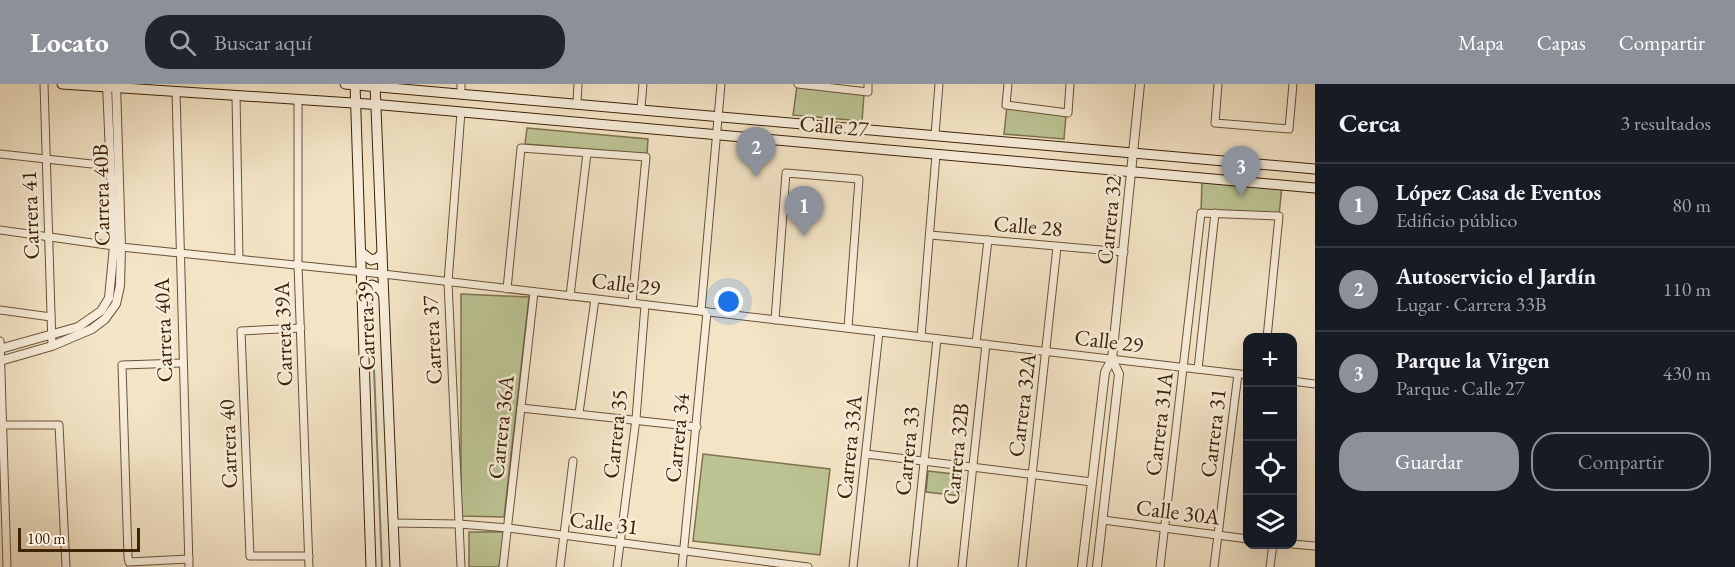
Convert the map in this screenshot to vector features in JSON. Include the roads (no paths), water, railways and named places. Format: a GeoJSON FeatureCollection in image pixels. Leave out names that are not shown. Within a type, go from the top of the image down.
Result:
{"type":"FeatureCollection","features":[{"type":"Feature","properties":{"kind":"main road","name":"Calle 27"},"geometry":{"type":"LineString","coordinates":[[62,84],[461,112],[1315,188]]}},
{"type":"Feature","properties":{"kind":"main road","name":"Calle 27"},"geometry":{"type":"LineString","coordinates":[[345,84],[461,88],[718,116],[1315,168]]}},
{"type":"Feature","properties":{"kind":"main road","name":"Carrera 39"},"geometry":{"type":"LineString","coordinates":[[355,84],[371,567]]}},
{"type":"Feature","properties":{"kind":"main road","name":"Carrera 39"},"geometry":{"type":"LineString","coordinates":[[375,85],[395,567]]}},
{"type":"Feature","properties":{"kind":"main road"},"geometry":{"type":"LineString","coordinates":[[361,252],[371,260],[378,258],[382,253]]}},
{"type":"Feature","properties":{"kind":"main road"},"geometry":{"type":"LineString","coordinates":[[362,291],[372,285],[381,289],[383,294]]}},
{"type":"Feature","properties":{"kind":"street","name":"Carrera 41"},"geometry":{"type":"LineString","coordinates":[[44,84],[52,346]]}},
{"type":"Feature","properties":{"kind":"street"},"geometry":{"type":"LineString","coordinates":[[577,102],[578,84]]}},
{"type":"Feature","properties":{"kind":"street"},"geometry":{"type":"LineString","coordinates":[[641,108],[643,84]]}},
{"type":"Feature","properties":{"kind":"street","name":"Carrera 34"},"geometry":{"type":"LineString","coordinates":[[682,567],[697,427],[720,84]]}},
{"type":"Feature","properties":{"kind":"street"},"geometry":{"type":"LineString","coordinates":[[798,84],[868,88]]}},
{"type":"Feature","properties":{"kind":"street"},"geometry":{"type":"LineString","coordinates":[[935,135],[939,84]]}},
{"type":"Feature","properties":{"kind":"street"},"geometry":{"type":"LineString","coordinates":[[1008,84],[1006,105],[1068,113],[1070,84]]}},
{"type":"Feature","properties":{"kind":"street","name":"Carrera 32"},"geometry":{"type":"LineString","coordinates":[[1082,567],[1105,372],[1112,359],[1140,84]]}},
{"type":"Feature","properties":{"kind":"street"},"geometry":{"type":"LineString","coordinates":[[1218,84],[1215,123],[1289,129],[1293,84]]}},
{"type":"Feature","properties":{"kind":"street","name":"Carrera 40B"},"geometry":{"type":"LineString","coordinates":[[112,86],[110,166],[120,285],[112,301]]}},
{"type":"Feature","properties":{"kind":"street","name":"Carrera 40B"},"geometry":{"type":"LineString","coordinates":[[112,86],[117,246]]}},
{"type":"Feature","properties":{"kind":"street","name":"Carrera 40A"},"geometry":{"type":"LineString","coordinates":[[176,91],[178,253],[189,563]]}},
{"type":"Feature","properties":{"kind":"street"},"geometry":{"type":"LineString","coordinates":[[236,96],[239,259]]}},
{"type":"Feature","properties":{"kind":"street","name":"Carrera 39A"},"geometry":{"type":"LineString","coordinates":[[298,100],[298,265],[309,567]]}},
{"type":"Feature","properties":{"kind":"street","name":"Carrera 37"},"geometry":{"type":"LineString","coordinates":[[461,112],[448,282],[461,567]]}},
{"type":"Feature","properties":{"kind":"street"},"geometry":{"type":"LineString","coordinates":[[507,289],[521,148],[646,157],[632,303]]}},
{"type":"Feature","properties":{"kind":"street"},"geometry":{"type":"LineString","coordinates":[[570,296],[587,153]]}},
{"type":"Feature","properties":{"kind":"street"},"geometry":{"type":"LineString","coordinates":[[0,154],[110,166]]}},
{"type":"Feature","properties":{"kind":"street"},"geometry":{"type":"LineString","coordinates":[[921,337],[936,155]]}},
{"type":"Feature","properties":{"kind":"street"},"geometry":{"type":"LineString","coordinates":[[775,320],[786,173],[859,179],[848,328]]}},
{"type":"Feature","properties":{"kind":"street","name":"Carrera 31A"},"geometry":{"type":"LineString","coordinates":[[1160,567],[1201,213],[1215,213],[1198,369]]}},
{"type":"Feature","properties":{"kind":"street"},"geometry":{"type":"LineString","coordinates":[[1215,213],[1279,216],[1267,333]]}},
{"type":"Feature","properties":{"kind":"street","name":"Calle 29"},"geometry":{"type":"LineString","coordinates":[[0,230],[117,246],[383,274],[1243,374]]}},
{"type":"Feature","properties":{"kind":"street","name":"Calle 28"},"geometry":{"type":"LineString","coordinates":[[930,235],[1124,252]]}},
{"type":"Feature","properties":{"kind":"street"},"geometry":{"type":"LineString","coordinates":[[975,343],[988,240]]}},
{"type":"Feature","properties":{"kind":"street","name":"Carrera 32A"},"geometry":{"type":"LineString","coordinates":[[1022,567],[1057,247]]}},
{"type":"Feature","properties":{"kind":"street","name":"Carrera 36A"},"geometry":{"type":"LineString","coordinates":[[503,567],[534,292]]}},
{"type":"Feature","properties":{"kind":"street"},"geometry":{"type":"LineString","coordinates":[[579,413],[595,299]]}},
{"type":"Feature","properties":{"kind":"street"},"geometry":{"type":"LineString","coordinates":[[0,349],[52,335],[91,320],[112,301]]}},
{"type":"Feature","properties":{"kind":"street"},"geometry":{"type":"LineString","coordinates":[[1,361],[52,346],[93,329],[105,319],[112,301]]}},
{"type":"Feature","properties":{"kind":"street","name":"Carrera 35"},"geometry":{"type":"LineString","coordinates":[[617,567],[636,419],[645,305]]}},
{"type":"Feature","properties":{"kind":"street"},"geometry":{"type":"LineString","coordinates":[[0,310],[51,317]]}},
{"type":"Feature","properties":{"kind":"street","name":"Carrera 40"},"geometry":{"type":"LineString","coordinates":[[301,328],[241,331],[250,556],[309,556]]}},
{"type":"Feature","properties":{"kind":"street","name":"Carrera 33A"},"geometry":{"type":"LineString","coordinates":[[854,567],[879,332]]}},
{"type":"Feature","properties":{"kind":"street","name":"Carrera 33"},"geometry":{"type":"LineString","coordinates":[[913,567],[937,339]]}},
{"type":"Feature","properties":{"kind":"street"},"geometry":{"type":"LineString","coordinates":[[0,341],[7,567]]}},
{"type":"Feature","properties":{"kind":"street","name":"Carrera 32B"},"geometry":{"type":"LineString","coordinates":[[962,567],[986,344]]}},
{"type":"Feature","properties":{"kind":"street","name":"Carrera 32"},"geometry":{"type":"LineString","coordinates":[[1097,567],[1119,374],[1112,359]]}},
{"type":"Feature","properties":{"kind":"street"},"geometry":{"type":"LineString","coordinates":[[182,363],[122,365],[129,562],[189,563]]}},
{"type":"Feature","properties":{"kind":"street","name":"Carrera 31"},"geometry":{"type":"LineString","coordinates":[[1214,567],[1238,374]]}},
{"type":"Feature","properties":{"kind":"street"},"geometry":{"type":"LineString","coordinates":[[1297,382],[1315,384]]}},
{"type":"Feature","properties":{"kind":"street"},"geometry":{"type":"LineString","coordinates":[[521,408],[697,427]]}},
{"type":"Feature","properties":{"kind":"street"},"geometry":{"type":"LineString","coordinates":[[4,425],[59,424],[66,567]]}},
{"type":"Feature","properties":{"kind":"street"},"geometry":{"type":"LineString","coordinates":[[866,454],[1092,482]]}},
{"type":"Feature","properties":{"kind":"street"},"geometry":{"type":"LineString","coordinates":[[560,567],[573,461]]}},
{"type":"Feature","properties":{"kind":"street","name":"Calle 30A"},"geometry":{"type":"LineString","coordinates":[[1103,520],[1243,538]]}},
{"type":"Feature","properties":{"kind":"street","name":"Calle 31"},"geometry":{"type":"LineString","coordinates":[[393,524],[459,524],[508,528],[808,567]]}},
{"type":"Feature","properties":{"kind":"street"},"geometry":{"type":"LineString","coordinates":[[1297,544],[1315,546]]}},
{"type":"Feature","properties":{"kind":"street"},"geometry":{"type":"LineString","coordinates":[[1270,567],[1272,549]]}},
{"type":"Feature","properties":{"kind":"street"},"geometry":{"type":"LineString","coordinates":[[743,567],[744,558]]}},
{"type":"Feature","properties":{"kind":"waterway"},"geometry":{"type":"LineString","coordinates":[[371,295],[382,567]]}},
{"type":"Feature","properties":{"kind":"place","name":"Autoservicio el Jardín"},"geometry":{"type":"Point","coordinates":[756,177]}},
{"type":"Feature","properties":{"kind":"place","name":"Parque la Virgen"},"geometry":{"type":"Point","coordinates":[1241,196]}},
{"type":"Feature","properties":{"kind":"place","name":"López Casa de Eventos"},"geometry":{"type":"Point","coordinates":[804,236]}}]}
